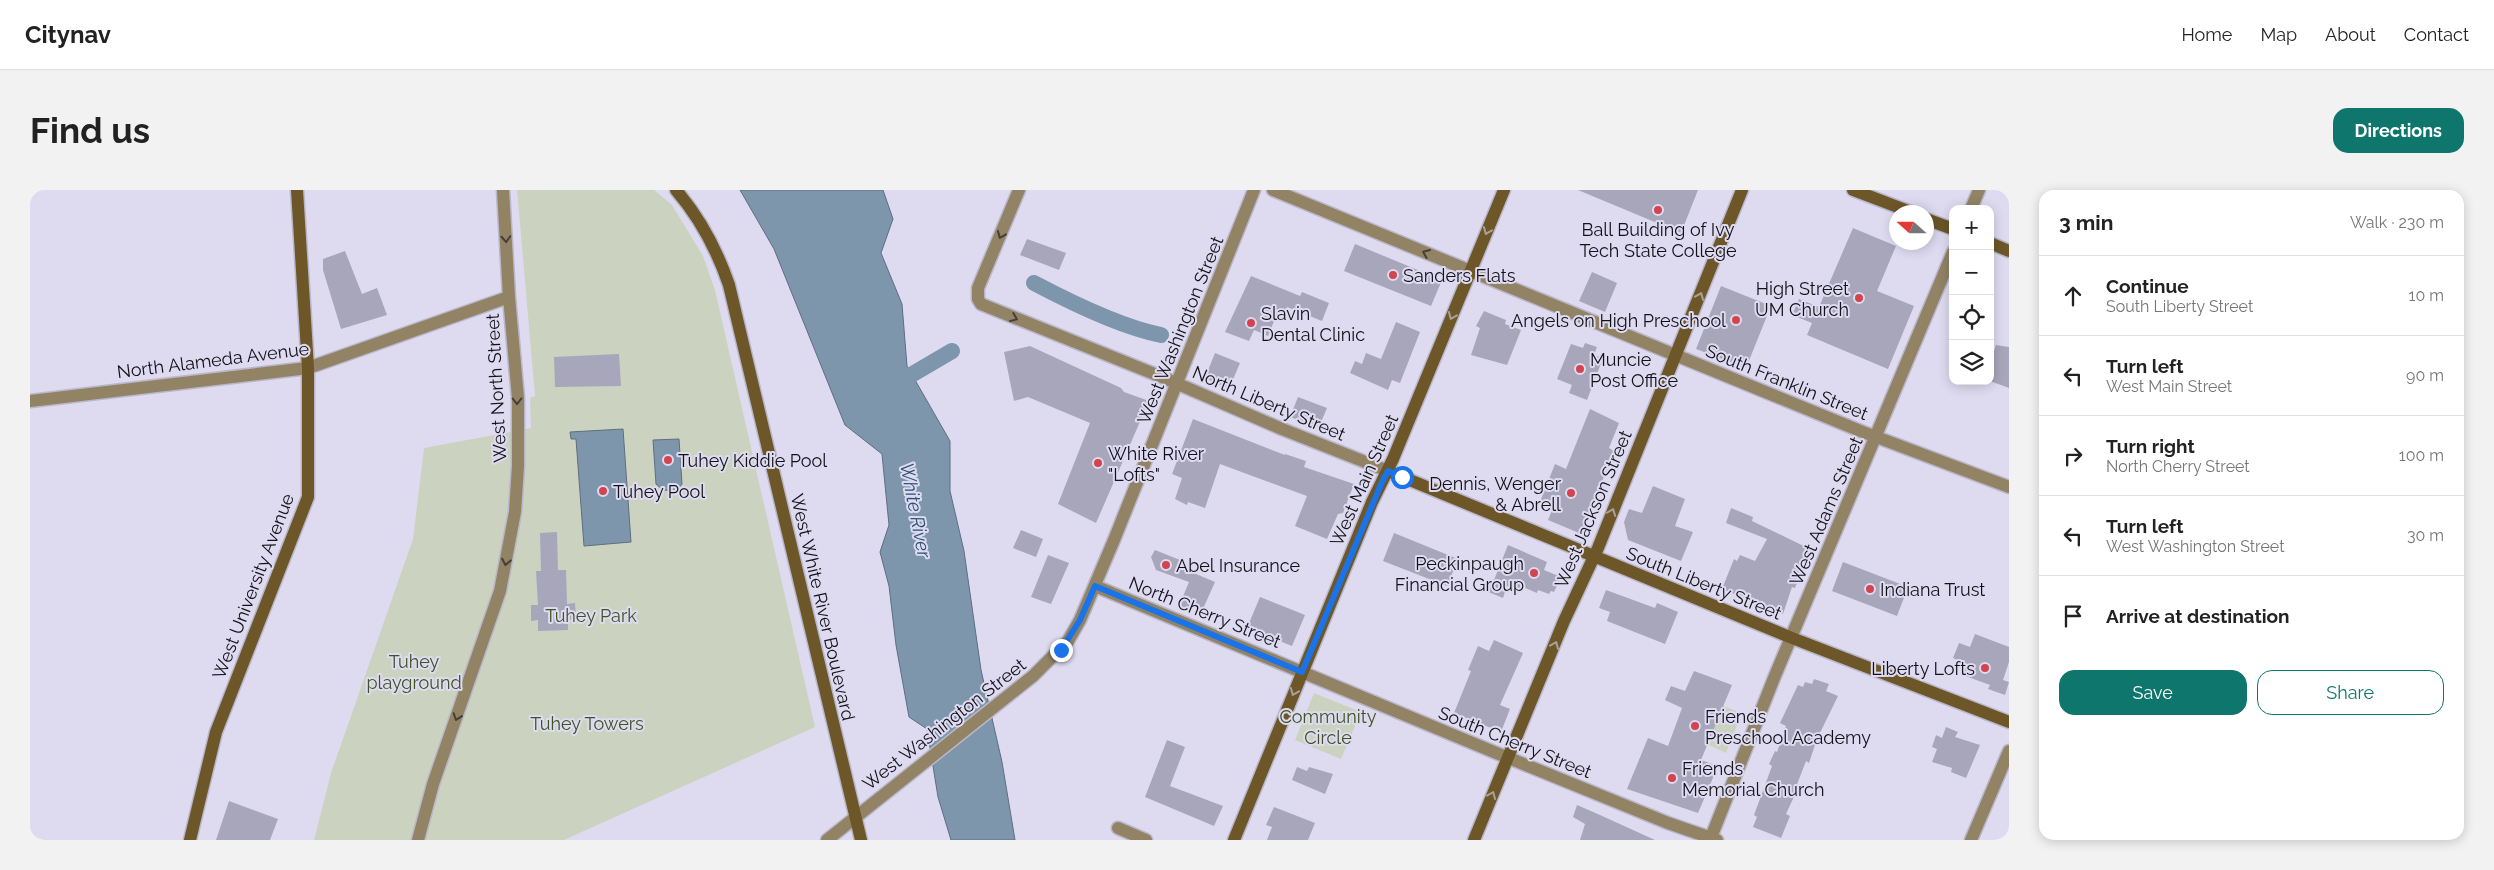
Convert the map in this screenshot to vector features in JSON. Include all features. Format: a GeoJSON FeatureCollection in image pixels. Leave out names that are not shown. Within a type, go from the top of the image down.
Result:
{"type":"FeatureCollection","features":[{"type":"Feature","properties":{"kind":"main road","name":"West University Avenue"},"geometry":{"type":"LineString","coordinates":[[190,840],[216,732],[308,497],[308,368],[297,190]]}},
{"type":"Feature","properties":{"kind":"main road","name":"West White River Boulevard"},"geometry":{"type":"LineString","coordinates":[[676,190],[690,205],[713,242],[729,285],[742,330],[861,840]]}},
{"type":"Feature","properties":{"kind":"main road","name":"West Main Street"},"geometry":{"type":"LineString","coordinates":[[1234,840],[1372,502],[1388,471],[1504,190]]}},
{"type":"Feature","properties":{"kind":"main road","name":"West Jackson Street"},"geometry":{"type":"LineString","coordinates":[[1474,840],[1676,356],[1742,190]]}},
{"type":"Feature","properties":{"kind":"main road"},"geometry":{"type":"LineString","coordinates":[[1853,190],[1893,205]]}},
{"type":"Feature","properties":{"kind":"main road"},"geometry":{"type":"LineString","coordinates":[[1934,221],[1949,227]]}},
{"type":"Feature","properties":{"kind":"main road"},"geometry":{"type":"LineString","coordinates":[[1994,245],[2009,251]]}},
{"type":"Feature","properties":{"kind":"main road","name":"South Liberty Street"},"geometry":{"type":"LineString","coordinates":[[1388,471],[1792,638],[2009,722]]}},
{"type":"Feature","properties":{"kind":"street","name":"West North Street"},"geometry":{"type":"LineString","coordinates":[[418,840],[433,784],[500,591],[515,512],[518,466],[518,398],[509,297],[503,190]]}},
{"type":"Feature","properties":{"kind":"street","name":"North Liberty Street"},"geometry":{"type":"LineString","coordinates":[[1019,190],[977,292],[981,304],[1388,471]]}},
{"type":"Feature","properties":{"kind":"street","name":"West Washington Street"},"geometry":{"type":"LineString","coordinates":[[826,840],[1045,666],[1068,641],[1080,620],[1095,586],[1254,190]]}},
{"type":"Feature","properties":{"kind":"street","name":"South Franklin Street"},"geometry":{"type":"LineString","coordinates":[[1273,190],[1676,356],[1877,437],[2009,487]]}},
{"type":"Feature","properties":{"kind":"street"},"geometry":{"type":"LineString","coordinates":[[1973,205],[1979,190]]}},
{"type":"Feature","properties":{"kind":"street","name":"West Adams Street"},"geometry":{"type":"LineString","coordinates":[[1712,839],[1792,638],[1949,262]]}},
{"type":"Feature","properties":{"kind":"street","name":"North Alameda Avenue"},"geometry":{"type":"LineString","coordinates":[[30,401],[308,368],[509,297]]}},
{"type":"Feature","properties":{"kind":"street","name":"North Cherry Street"},"geometry":{"type":"LineString","coordinates":[[1095,586],[1302,672]]}},
{"type":"Feature","properties":{"kind":"street","name":"South Cherry Street"},"geometry":{"type":"LineString","coordinates":[[1302,672],[1508,758],[1712,839]]}},
{"type":"Feature","properties":{"kind":"street"},"geometry":{"type":"LineString","coordinates":[[1971,840],[2009,751]]}},
{"type":"Feature","properties":{"kind":"street"},"geometry":{"type":"LineString","coordinates":[[1118,828],[1146,840]]}},
{"type":"Feature","properties":{"kind":"green space","name":"Tuhey Park"},"geometry":{"type":"Polygon","coordinates":[[[517,190],[654,190],[672,205],[703,256],[715,290],[815,727],[564,840],[314,840],[331,773],[413,539],[424,448],[531,428],[530,398],[535,396],[517,190]]]}},
{"type":"Feature","properties":{"kind":"green space","name":"Community Circle"},"geometry":{"type":"Polygon","coordinates":[[[1314,693],[1361,712],[1341,759],[1295,740],[1314,693]]]}},
{"type":"Feature","properties":{"kind":"green space"},"geometry":{"type":"Polygon","coordinates":[[[1723,706],[1742,713],[1726,753],[1707,744],[1723,706]]]}},
{"type":"Feature","properties":{"kind":"water","name":"White River"},"geometry":{"type":"Polygon","coordinates":[[[740,190],[883,190],[893,219],[881,253],[902,304],[907,366],[950,441],[950,491],[964,551],[981,670],[1002,762],[1015,840],[951,840],[938,797],[927,729],[909,717],[896,645],[889,586],[880,552],[889,525],[882,454],[845,425],[774,249],[740,190]]]}},
{"type":"Feature","properties":{"kind":"water","name":"Tuhey Pool"},"geometry":{"type":"Polygon","coordinates":[[[623,429],[631,542],[584,546],[576,439],[571,439],[570,432],[623,429]]]}},
{"type":"Feature","properties":{"kind":"water","name":"Tuhey Kiddie Pool"},"geometry":{"type":"Polygon","coordinates":[[[679,439],[682,484],[676,491],[663,490],[656,484],[653,440],[679,439]]]}},
{"type":"Feature","properties":{"kind":"building","name":"Ball Building of Ivy Tech State College"},"geometry":{"type":"Polygon","coordinates":[[[1578,190],[1698,190],[1681,233],[1578,190]]]}},
{"type":"Feature","properties":{"kind":"building","name":"High Street UM Church"},"geometry":{"type":"Polygon","coordinates":[[[1853,228],[1889,243],[1889,250],[1894,250],[1877,291],[1914,306],[1888,369],[1807,335],[1812,323],[1792,315],[1799,299],[1819,307],[1853,228]]]}},
{"type":"Feature","properties":{"kind":"building"},"geometry":{"type":"Polygon","coordinates":[[[1027,239],[1066,253],[1059,270],[1020,255],[1027,239]]]}},
{"type":"Feature","properties":{"kind":"building","name":"Sanders Flats"},"geometry":{"type":"Polygon","coordinates":[[[1355,244],[1442,280],[1431,306],[1344,271],[1355,244]]]}},
{"type":"Feature","properties":{"kind":"building"},"geometry":{"type":"Polygon","coordinates":[[[345,251],[362,294],[377,288],[387,315],[341,329],[323,270],[323,259],[345,251]]]}},
{"type":"Feature","properties":{"kind":"building"},"geometry":{"type":"Polygon","coordinates":[[[1592,272],[1617,283],[1605,312],[1579,301],[1592,272]]]}},
{"type":"Feature","properties":{"kind":"building"},"geometry":{"type":"Polygon","coordinates":[[[1251,276],[1300,296],[1302,292],[1329,303],[1322,321],[1287,307],[1286,312],[1279,309],[1268,336],[1254,330],[1249,341],[1225,332],[1251,276]]]}},
{"type":"Feature","properties":{"kind":"building","name":"Angels on High Preschool"},"geometry":{"type":"Polygon","coordinates":[[[1721,286],[1771,306],[1746,368],[1696,349],[1721,286]]]}},
{"type":"Feature","properties":{"kind":"building"},"geometry":{"type":"Polygon","coordinates":[[[1484,311],[1506,320],[1505,324],[1521,330],[1507,365],[1471,355],[1480,328],[1476,326],[1484,311]]]}},
{"type":"Feature","properties":{"kind":"building"},"geometry":{"type":"Polygon","coordinates":[[[1396,322],[1420,332],[1400,383],[1392,380],[1388,390],[1350,373],[1355,361],[1362,364],[1366,353],[1381,359],[1396,322]]]}},
{"type":"Feature","properties":{"kind":"building","name":"Muncie Post Office"},"geometry":{"type":"Polygon","coordinates":[[[1585,343],[1597,347],[1594,355],[1603,358],[1587,400],[1569,393],[1572,385],[1557,379],[1571,344],[1583,348],[1585,343]]]}},
{"type":"Feature","properties":{"kind":"building"},"geometry":{"type":"Polygon","coordinates":[[[1996,345],[2009,347],[2009,388],[1994,382],[1994,351],[1996,345]]]}},
{"type":"Feature","properties":{"kind":"building","name":"White River \"Lofts\""},"geometry":{"type":"Polygon","coordinates":[[[1030,346],[1121,388],[1124,392],[1149,401],[1096,523],[1058,504],[1090,423],[1028,397],[1014,401],[1004,352],[1030,346]]]}},
{"type":"Feature","properties":{"kind":"building"},"geometry":{"type":"Polygon","coordinates":[[[1215,353],[1240,363],[1229,389],[1205,378],[1215,353]]]}},
{"type":"Feature","properties":{"kind":"building"},"geometry":{"type":"Polygon","coordinates":[[[619,354],[621,386],[555,387],[554,357],[619,354]]]}},
{"type":"Feature","properties":{"kind":"building"},"geometry":{"type":"Polygon","coordinates":[[[1298,397],[1327,408],[1319,427],[1290,417],[1298,397]]]}},
{"type":"Feature","properties":{"kind":"building"},"geometry":{"type":"Polygon","coordinates":[[[1590,409],[1619,423],[1609,448],[1614,451],[1584,527],[1582,526],[1579,533],[1548,520],[1553,508],[1540,502],[1555,464],[1566,469],[1590,409]]]}},
{"type":"Feature","properties":{"kind":"building"},"geometry":{"type":"Polygon","coordinates":[[[1193,419],[1285,455],[1306,461],[1304,467],[1354,484],[1343,513],[1338,514],[1327,539],[1295,526],[1307,496],[1220,464],[1205,508],[1188,502],[1187,505],[1175,499],[1182,478],[1172,474],[1193,419]]]}},
{"type":"Feature","properties":{"kind":"building"},"geometry":{"type":"Polygon","coordinates":[[[1653,486],[1685,499],[1675,526],[1693,532],[1681,561],[1628,540],[1624,522],[1629,509],[1642,513],[1653,486]]]}},
{"type":"Feature","properties":{"kind":"building"},"geometry":{"type":"Polygon","coordinates":[[[1731,508],[1753,517],[1752,521],[1810,549],[1795,588],[1792,587],[1783,614],[1722,589],[1734,559],[1737,561],[1740,555],[1755,561],[1767,539],[1726,523],[1731,508]]]}},
{"type":"Feature","properties":{"kind":"building"},"geometry":{"type":"Polygon","coordinates":[[[1021,530],[1043,539],[1036,557],[1013,548],[1021,530]]]}},
{"type":"Feature","properties":{"kind":"building"},"geometry":{"type":"Polygon","coordinates":[[[557,532],[558,570],[566,570],[567,604],[575,603],[576,619],[568,620],[568,630],[538,631],[538,620],[531,621],[531,605],[538,605],[536,571],[541,571],[540,533],[557,532]]]}},
{"type":"Feature","properties":{"kind":"building"},"geometry":{"type":"Polygon","coordinates":[[[1394,533],[1458,559],[1447,586],[1383,561],[1394,533]]]}},
{"type":"Feature","properties":{"kind":"building"},"geometry":{"type":"Polygon","coordinates":[[[1508,545],[1547,562],[1544,570],[1561,577],[1554,592],[1551,591],[1549,594],[1538,590],[1537,593],[1523,587],[1521,592],[1507,586],[1503,598],[1486,591],[1491,579],[1494,580],[1508,545]]]}},
{"type":"Feature","properties":{"kind":"building"},"geometry":{"type":"Polygon","coordinates":[[[1155,550],[1180,560],[1177,566],[1215,582],[1202,611],[1194,607],[1192,611],[1179,606],[1189,582],[1156,570],[1151,557],[1155,550]]]}},
{"type":"Feature","properties":{"kind":"building"},"geometry":{"type":"Polygon","coordinates":[[[1048,555],[1069,563],[1051,604],[1031,597],[1048,555]]]}},
{"type":"Feature","properties":{"kind":"building","name":"Indiana Trust"},"geometry":{"type":"Polygon","coordinates":[[[1843,562],[1908,587],[1897,616],[1832,591],[1843,562]]]}},
{"type":"Feature","properties":{"kind":"building"},"geometry":{"type":"Polygon","coordinates":[[[1606,590],[1655,608],[1657,603],[1678,612],[1665,644],[1607,621],[1610,612],[1599,608],[1606,590]]]}},
{"type":"Feature","properties":{"kind":"building"},"geometry":{"type":"Polygon","coordinates":[[[1260,597],[1305,615],[1292,646],[1247,628],[1260,597]]]}},
{"type":"Feature","properties":{"kind":"building","name":"Liberty Lofts"},"geometry":{"type":"Polygon","coordinates":[[[1975,634],[2009,647],[2009,662],[2003,680],[2009,682],[2005,695],[1988,689],[1990,685],[1960,674],[1965,663],[1953,658],[1959,643],[1970,647],[1975,634]]]}},
{"type":"Feature","properties":{"kind":"building"},"geometry":{"type":"Polygon","coordinates":[[[1494,640],[1523,653],[1500,705],[1510,709],[1501,732],[1454,713],[1471,671],[1468,670],[1478,646],[1489,651],[1494,640]]]}},
{"type":"Feature","properties":{"kind":"building"},"geometry":{"type":"Polygon","coordinates":[[[1694,671],[1732,685],[1701,760],[1718,766],[1698,813],[1627,789],[1648,738],[1668,746],[1682,708],[1665,700],[1671,686],[1685,691],[1694,671]]]}},
{"type":"Feature","properties":{"kind":"building"},"geometry":{"type":"Polygon","coordinates":[[[1814,679],[1829,684],[1826,691],[1838,696],[1817,739],[1809,763],[1806,761],[1796,787],[1798,788],[1786,814],[1790,816],[1781,838],[1753,827],[1757,817],[1754,815],[1772,766],[1769,764],[1775,751],[1777,752],[1786,726],[1780,723],[1798,685],[1803,687],[1805,682],[1812,684],[1814,679]]]}},
{"type":"Feature","properties":{"kind":"building"},"geometry":{"type":"Polygon","coordinates":[[[1946,727],[1958,732],[1955,737],[1980,745],[1966,778],[1951,772],[1952,768],[1932,762],[1937,749],[1932,747],[1936,735],[1942,738],[1946,727]]]}},
{"type":"Feature","properties":{"kind":"building"},"geometry":{"type":"Polygon","coordinates":[[[1167,740],[1185,747],[1170,786],[1223,806],[1214,826],[1145,797],[1167,740]]]}},
{"type":"Feature","properties":{"kind":"building"},"geometry":{"type":"Polygon","coordinates":[[[1297,767],[1307,771],[1309,767],[1333,774],[1325,794],[1292,780],[1297,767]]]}},
{"type":"Feature","properties":{"kind":"building"},"geometry":{"type":"Polygon","coordinates":[[[229,801],[278,819],[270,840],[216,840],[229,801]]]}},
{"type":"Feature","properties":{"kind":"building"},"geometry":{"type":"Polygon","coordinates":[[[1577,805],[1655,840],[1580,840],[1585,824],[1573,817],[1577,805]]]}},
{"type":"Feature","properties":{"kind":"building"},"geometry":{"type":"Polygon","coordinates":[[[1274,807],[1315,823],[1308,840],[1267,840],[1272,827],[1266,825],[1274,807]]]}},
{"type":"Feature","properties":{"kind":"waterway"},"geometry":{"type":"LineString","coordinates":[[1034,283],[1079,306],[1113,320],[1161,335]]}},
{"type":"Feature","properties":{"kind":"waterway"},"geometry":{"type":"LineString","coordinates":[[894,385],[952,351]]}},
{"type":"Feature","properties":{"kind":"place","name":"Ball Building of Ivy Tech State College"},"geometry":{"type":"Point","coordinates":[1658,210]}},
{"type":"Feature","properties":{"kind":"place","name":"Sanders Flats"},"geometry":{"type":"Point","coordinates":[1393,275]}},
{"type":"Feature","properties":{"kind":"place","name":"High Street UM Church"},"geometry":{"type":"Point","coordinates":[1859,298]}},
{"type":"Feature","properties":{"kind":"place","name":"Angels on High Preschool"},"geometry":{"type":"Point","coordinates":[1736,320]}},
{"type":"Feature","properties":{"kind":"place","name":"Slavin Dental Clinic"},"geometry":{"type":"Point","coordinates":[1251,323]}},
{"type":"Feature","properties":{"kind":"place","name":"Muncie Post Office"},"geometry":{"type":"Point","coordinates":[1580,369]}},
{"type":"Feature","properties":{"kind":"place","name":"Tuhey Kiddie Pool"},"geometry":{"type":"Point","coordinates":[668,460]}},
{"type":"Feature","properties":{"kind":"place","name":"White River \"Lofts\""},"geometry":{"type":"Point","coordinates":[1098,463]}},
{"type":"Feature","properties":{"kind":"place","name":"Tuhey Pool"},"geometry":{"type":"Point","coordinates":[603,491]}},
{"type":"Feature","properties":{"kind":"place","name":"Dennis, Wenger & Abrell"},"geometry":{"type":"Point","coordinates":[1571,493]}},
{"type":"Feature","properties":{"kind":"place","name":"Abel Insurance"},"geometry":{"type":"Point","coordinates":[1166,565]}},
{"type":"Feature","properties":{"kind":"place","name":"Peckinpaugh Financial Group"},"geometry":{"type":"Point","coordinates":[1534,573]}},
{"type":"Feature","properties":{"kind":"place","name":"Indiana Trust"},"geometry":{"type":"Point","coordinates":[1870,589]}},
{"type":"Feature","properties":{"kind":"place","name":"Liberty Lofts"},"geometry":{"type":"Point","coordinates":[1985,668]}},
{"type":"Feature","properties":{"kind":"place","name":"Friends Preschool Academy"},"geometry":{"type":"Point","coordinates":[1695,726]}},
{"type":"Feature","properties":{"kind":"place","name":"Friends Memorial Church"},"geometry":{"type":"Point","coordinates":[1672,778]}},
{"type":"Feature","properties":{"kind":"route"},"geometry":{"type":"LineString","coordinates":[[1061,650],[1080,620],[1095,586],[1288,664],[1302,672],[1382,482],[1388,471],[1402,477]]}},
{"type":"Feature","properties":{"kind":"park label","name":"Tuhey playground"},"geometry":{"type":"Point","coordinates":[414,671]}},
{"type":"Feature","properties":{"kind":"park label","name":"Tuhey Towers"},"geometry":{"type":"Point","coordinates":[587,723]}}]}
